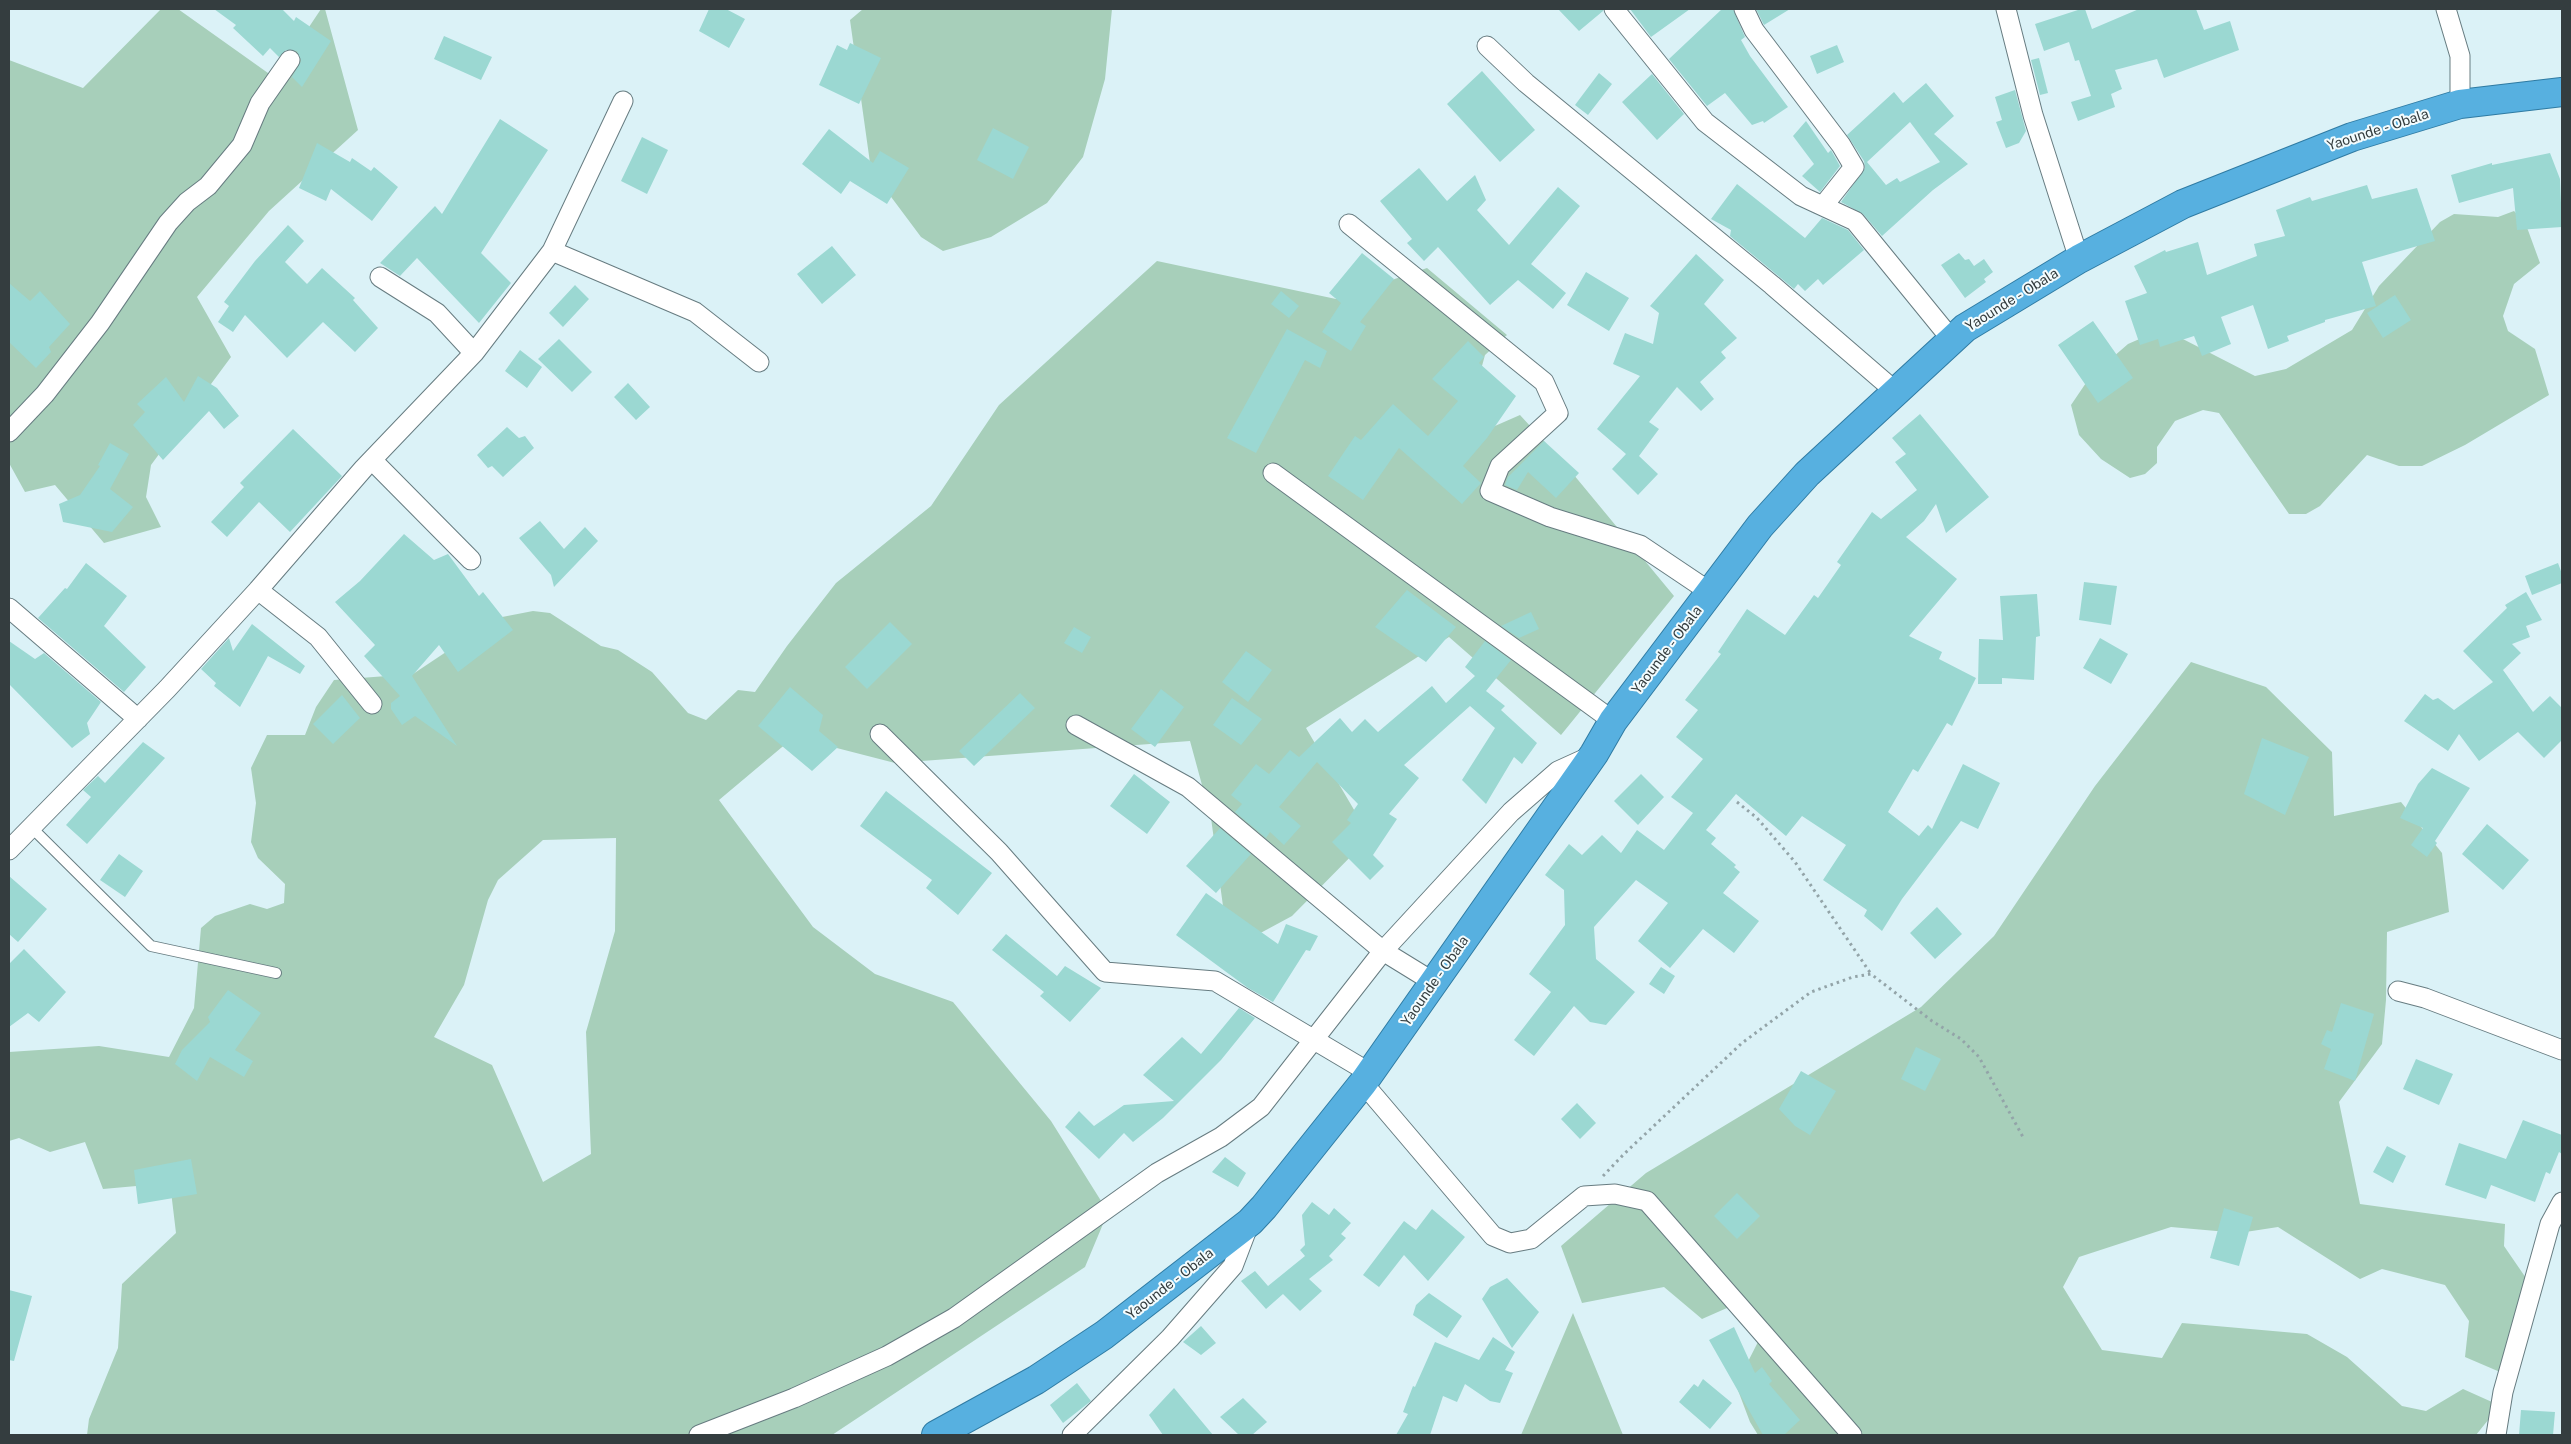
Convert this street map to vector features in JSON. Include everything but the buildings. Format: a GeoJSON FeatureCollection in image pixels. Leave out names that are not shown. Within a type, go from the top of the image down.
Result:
{"type":"FeatureCollection","features":[{"type":"Feature","properties":{"kind":"highway","name":"Yaounde - Obala"},"geometry":{"type":"LineString","coordinates":[[936,1435],[1036,1380],[1104,1335],[1250,1222],[1264,1207],[1366,1078],[1435,983],[1594,754],[1613,721],[1760,526],[1807,474],[1965,328],[2079,258],[2183,204],[2352,137],[2460,104],[2562,92]]}},
{"type":"Feature","properties":{"kind":"street"},"geometry":{"type":"LineString","coordinates":[[1614,9],[1705,122],[1801,196],[1854,221],[1952,340]]}},
{"type":"Feature","properties":{"kind":"street"},"geometry":{"type":"LineString","coordinates":[[1744,9],[1754,30],[1841,145],[1854,167],[1823,206]]}},
{"type":"Feature","properties":{"kind":"street"},"geometry":{"type":"LineString","coordinates":[[2006,9],[2033,115],[2079,258]]}},
{"type":"Feature","properties":{"kind":"street"},"geometry":{"type":"LineString","coordinates":[[2446,9],[2460,56],[2460,104]]}},
{"type":"Feature","properties":{"kind":"street"},"geometry":{"type":"LineString","coordinates":[[1487,46],[1526,83],[1765,279],[1896,392]]}},
{"type":"Feature","properties":{"kind":"street"},"geometry":{"type":"LineString","coordinates":[[9,432],[45,394],[100,323],[168,223],[187,202],[208,186],[242,145],[260,103],[290,60]]}},
{"type":"Feature","properties":{"kind":"street"},"geometry":{"type":"LineString","coordinates":[[9,850],[30,826],[138,719],[258,590],[372,460],[474,354],[552,251],[624,101]]}},
{"type":"Feature","properties":{"kind":"street"},"geometry":{"type":"LineString","coordinates":[[1349,224],[1544,382],[1558,413],[1500,466],[1490,491],[1550,517],[1640,545],[1710,592]]}},
{"type":"Feature","properties":{"kind":"street"},"geometry":{"type":"LineString","coordinates":[[552,251],[695,312],[760,362]]}},
{"type":"Feature","properties":{"kind":"street"},"geometry":{"type":"LineString","coordinates":[[380,277],[437,313],[474,354]]}},
{"type":"Feature","properties":{"kind":"street"},"geometry":{"type":"LineString","coordinates":[[372,460],[471,560]]}},
{"type":"Feature","properties":{"kind":"street"},"geometry":{"type":"LineString","coordinates":[[1273,473],[1613,721]]}},
{"type":"Feature","properties":{"kind":"street"},"geometry":{"type":"LineString","coordinates":[[258,590],[318,637],[372,704]]}},
{"type":"Feature","properties":{"kind":"street"},"geometry":{"type":"LineString","coordinates":[[9,608],[138,719]]}},
{"type":"Feature","properties":{"kind":"street"},"geometry":{"type":"LineString","coordinates":[[1076,725],[1188,787],[1383,951],[1435,983]]}},
{"type":"Feature","properties":{"kind":"street"},"geometry":{"type":"LineString","coordinates":[[880,734],[999,852],[1105,972],[1214,981],[1314,1041],[1366,1078],[1493,1236],[1510,1243],[1532,1239],[1584,1196],[1615,1194],[1647,1201],[1852,1435]]}},
{"type":"Feature","properties":{"kind":"street"},"geometry":{"type":"LineString","coordinates":[[699,1435],[794,1398],[879,1360],[954,1318],[1157,1173],[1221,1137],[1261,1107],[1383,951],[1511,812],[1558,771],[1594,754]]}},
{"type":"Feature","properties":{"kind":"street"},"geometry":{"type":"LineString","coordinates":[[2398,991],[2425,998],[2562,1050]]}},
{"type":"Feature","properties":{"kind":"street"},"geometry":{"type":"LineString","coordinates":[[2496,1435],[2503,1392],[2550,1224],[2562,1202]]}},
{"type":"Feature","properties":{"kind":"street"},"geometry":{"type":"LineString","coordinates":[[1072,1435],[1170,1338],[1232,1266],[1250,1222]]}},
{"type":"Feature","properties":{"kind":"lane"},"geometry":{"type":"LineString","coordinates":[[30,826],[151,946],[276,973]]}},
{"type":"Feature","properties":{"kind":"path"},"geometry":{"type":"LineString","coordinates":[[1737,802],[1757,818],[1795,862],[1871,974],[1932,1021],[1961,1039],[1979,1057],[2023,1137]]}},
{"type":"Feature","properties":{"kind":"path"},"geometry":{"type":"LineString","coordinates":[[1584,1196],[1624,1154],[1742,1043],[1811,992],[1853,977],[1871,974]]}},
{"type":"Feature","properties":{"kind":"green space"},"geometry":{"type":"Polygon","coordinates":[[[161,9],[178,9],[275,78],[321,9],[325,9],[358,130],[269,211],[197,297],[231,357],[151,465],[146,497],[161,527],[104,543],[55,485],[25,492],[9,463],[9,60],[83,88],[161,9]]]}},
{"type":"Feature","properties":{"kind":"green space"},"geometry":{"type":"Polygon","coordinates":[[[863,9],[1112,9],[1105,79],[1083,157],[1047,203],[991,237],[943,251],[921,237],[871,170],[850,20],[863,9]]]}},
{"type":"Feature","properties":{"kind":"green space"},"geometry":{"type":"Polygon","coordinates":[[[2514,211],[2525,222],[2540,263],[2514,284],[2503,316],[2508,331],[2535,349],[2549,395],[2465,445],[2422,466],[2399,466],[2367,455],[2320,506],[2306,514],[2289,514],[2219,413],[2203,410],[2175,421],[2157,447],[2157,463],[2145,474],[2130,478],[2101,459],[2079,435],[2071,405],[2090,377],[2128,344],[2144,337],[2177,336],[2255,376],[2286,369],[2352,330],[2379,286],[2440,222],[2454,214],[2498,217],[2514,211]]]}},
{"type":"Feature","properties":{"kind":"green space"},"geometry":{"type":"Polygon","coordinates":[[[1157,261],[1336,299],[1427,268],[1507,335],[1485,355],[1468,417],[1479,433],[1520,415],[1564,463],[1674,596],[1561,735],[1449,637],[1306,728],[1370,837],[1292,916],[1229,950],[1211,818],[1190,741],[895,763],[794,737],[719,800],[813,927],[875,974],[953,1002],[1051,1121],[1108,1212],[1085,1267],[832,1435],[87,1435],[89,1419],[118,1348],[122,1284],[176,1233],[170,1183],[103,1189],[85,1142],[50,1152],[19,1138],[9,1141],[9,1052],[99,1046],[169,1057],[194,1008],[201,928],[215,916],[250,904],[267,909],[284,903],[285,884],[258,858],[251,842],[256,803],[251,768],[267,735],[305,735],[316,707],[334,680],[413,674],[497,618],[533,611],[550,613],[601,646],[618,650],[652,672],[688,713],[706,720],[738,690],[755,692],[787,646],[836,583],[931,506],[999,405],[1157,261]],[[616,838],[543,840],[498,880],[488,900],[464,985],[434,1037],[492,1065],[543,1182],[591,1154],[586,1032],[615,931],[616,838]]]}},
{"type":"Feature","properties":{"kind":"green space"},"geometry":{"type":"Polygon","coordinates":[[[2191,662],[2266,687],[2332,752],[2334,816],[2401,802],[2442,853],[2449,912],[2387,932],[2386,1000],[2382,1044],[2339,1102],[2360,1204],[2505,1224],[2504,1246],[2528,1281],[2500,1372],[2465,1357],[2469,1321],[2445,1285],[2382,1269],[2360,1279],[2278,1227],[2239,1233],[2171,1227],[2079,1257],[2063,1287],[2102,1350],[2162,1358],[2182,1323],[2307,1334],[2347,1357],[2402,1406],[2426,1411],[2463,1389],[2501,1404],[2476,1435],[1758,1435],[1750,1422],[1736,1385],[1759,1340],[1736,1304],[1702,1319],[1664,1287],[1582,1303],[1561,1246],[1646,1173],[1921,1007],[1994,936],[2095,786],[2191,662]]]}},
{"type":"Feature","properties":{"kind":"green space"},"geometry":{"type":"Polygon","coordinates":[[[1573,1313],[1623,1435],[1521,1435],[1573,1313]]]}}]}
